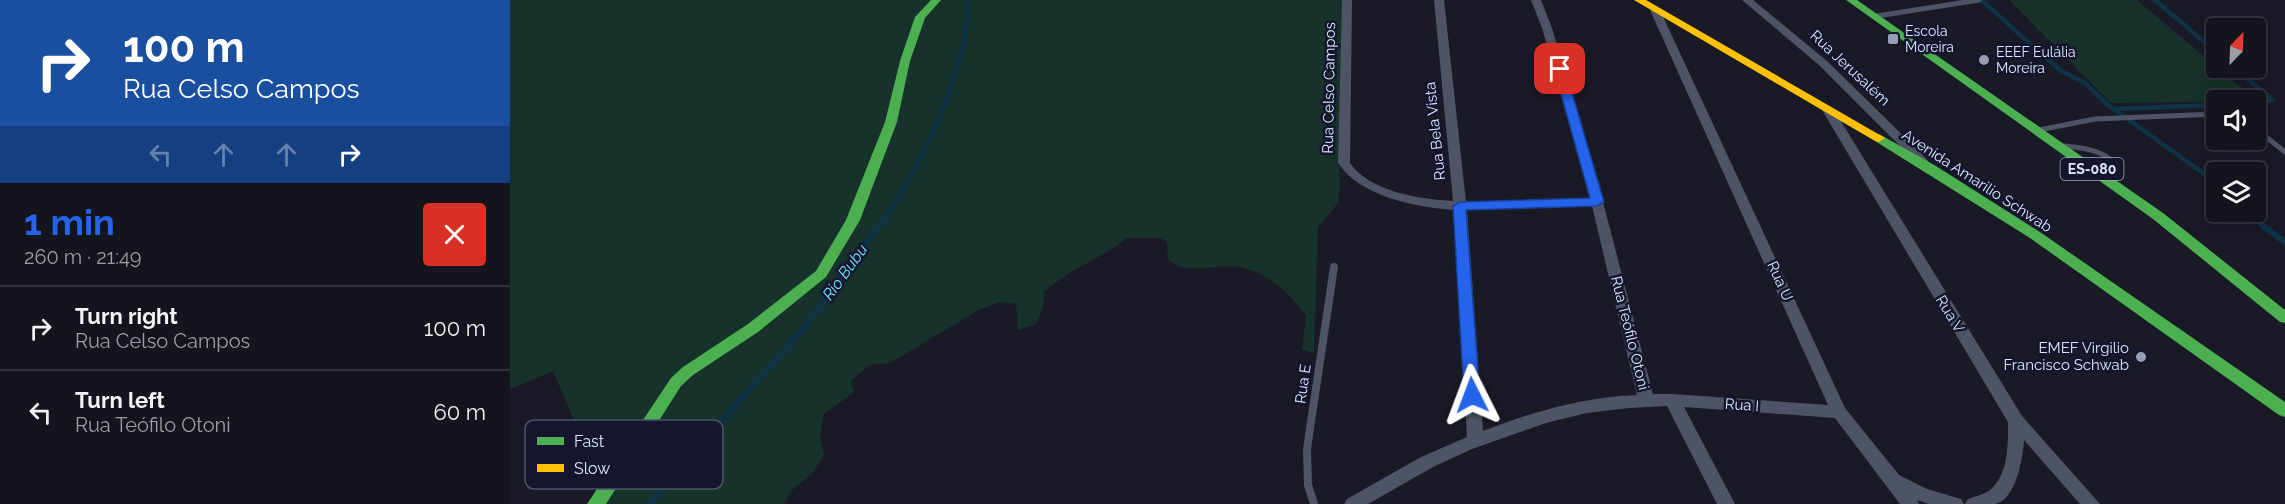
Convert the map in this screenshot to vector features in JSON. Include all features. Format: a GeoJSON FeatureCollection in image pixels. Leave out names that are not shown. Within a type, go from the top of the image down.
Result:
{"type":"FeatureCollection","features":[{"type":"Feature","properties":{"kind":"street"},"geometry":{"type":"LineString","coordinates":[[651,420],[676,382],[687,371],[753,328],[821,274],[854,220],[891,122],[905,61],[920,17],[936,0]]}},
{"type":"Feature","properties":{"kind":"street","name":"Rua Celso Campos"},"geometry":{"type":"LineString","coordinates":[[1347,0],[1344,163],[1347,170],[1368,185],[1436,204],[1460,206],[1597,202]]}},
{"type":"Feature","properties":{"kind":"street","name":"Rua Bela Vista"},"geometry":{"type":"LineString","coordinates":[[1439,0],[1460,206],[1475,438]]}},
{"type":"Feature","properties":{"kind":"street","name":"Rua Teófilo Otoni"},"geometry":{"type":"LineString","coordinates":[[1353,504],[1396,478],[1475,438],[1521,423],[1582,408],[1646,399],[1565,85],[1536,0]]}},
{"type":"Feature","properties":{"kind":"street","name":"Avenida Amarilio Schwab"},"geometry":{"type":"LineString","coordinates":[[1639,0],[1926,165],[2164,323],[2285,411]]}},
{"type":"Feature","properties":{"kind":"street","name":"Rua Jerusalém"},"geometry":{"type":"LineString","coordinates":[[1747,0],[1816,57],[1926,165]]}},
{"type":"Feature","properties":{"kind":"street","name":"ES-080"},"geometry":{"type":"LineString","coordinates":[[1851,0],[2111,183],[2282,310]]}},
{"type":"Feature","properties":{"kind":"street","name":"Rua U"},"geometry":{"type":"LineString","coordinates":[[1655,10],[1839,412],[1893,480],[1923,495],[1955,504]]}},
{"type":"Feature","properties":{"kind":"street","name":"Rua V"},"geometry":{"type":"LineString","coordinates":[[1828,110],[2016,421],[2091,504]]}},
{"type":"Feature","properties":{"kind":"street","name":"Rua I"},"geometry":{"type":"LineString","coordinates":[[1646,399],[1839,412]]}},
{"type":"Feature","properties":{"kind":"street"},"geometry":{"type":"LineString","coordinates":[[1672,400],[1726,504]]}},
{"type":"Feature","properties":{"kind":"street"},"geometry":{"type":"LineString","coordinates":[[1974,504],[1995,496],[2004,486],[2015,456],[2016,421]]}},
{"type":"Feature","properties":{"kind":"street"},"geometry":{"type":"LineString","coordinates":[[1893,480],[1910,504]]}},
{"type":"Feature","properties":{"kind":"street"},"geometry":{"type":"LineString","coordinates":[[596,504],[606,489]]}},
{"type":"Feature","properties":{"kind":"lane"},"geometry":{"type":"LineString","coordinates":[[1874,17],[1979,0]]}},
{"type":"Feature","properties":{"kind":"lane"},"geometry":{"type":"LineString","coordinates":[[2036,131],[2096,119],[2206,114]]}},
{"type":"Feature","properties":{"kind":"lane"},"geometry":{"type":"LineString","coordinates":[[2266,137],[2285,153]]}},
{"type":"Feature","properties":{"kind":"lane","name":"Rua E"},"geometry":{"type":"LineString","coordinates":[[1314,504],[1308,484],[1307,449],[1334,267]]}},
{"type":"Feature","properties":{"kind":"green space"},"geometry":{"type":"Polygon","coordinates":[[[510,0],[1343,0],[1339,202],[1318,227],[1314,353],[1302,350],[1306,315],[1285,292],[1268,279],[1239,267],[1184,267],[1168,259],[1167,242],[1160,238],[1127,238],[1044,292],[1043,308],[1036,324],[1018,330],[1016,304],[999,302],[977,311],[890,363],[869,365],[851,381],[854,392],[824,414],[820,436],[824,455],[811,475],[792,490],[784,504],[601,504],[611,489],[723,489],[723,420],[574,420],[553,371],[510,389],[510,0]]]}},
{"type":"Feature","properties":{"kind":"green space"},"geometry":{"type":"Polygon","coordinates":[[[2009,0],[2137,0],[2206,58],[2206,78],[2230,78],[2244,90],[2206,90],[2206,102],[2111,103],[2009,0]]]}},
{"type":"Feature","properties":{"kind":"waterway","name":"Rio Bubu"},"geometry":{"type":"LineString","coordinates":[[885,217],[899,197],[928,143],[953,82],[962,52],[966,24],[966,0]]}},
{"type":"Feature","properties":{"kind":"waterway"},"geometry":{"type":"LineString","coordinates":[[1981,0],[2061,71],[2085,83],[2108,105],[2206,175]]}},
{"type":"Feature","properties":{"kind":"waterway"},"geometry":{"type":"LineString","coordinates":[[2155,0],[2206,44]]}},
{"type":"Feature","properties":{"kind":"waterway"},"geometry":{"type":"LineString","coordinates":[[2246,78],[2261,90]]}},
{"type":"Feature","properties":{"kind":"waterway"},"geometry":{"type":"LineString","coordinates":[[2266,94],[2273,100],[2266,101]]}},
{"type":"Feature","properties":{"kind":"waterway"},"geometry":{"type":"LineString","coordinates":[[2115,109],[2206,105]]}},
{"type":"Feature","properties":{"kind":"waterway","name":"Rio Bubu"},"geometry":{"type":"LineString","coordinates":[[723,420],[803,329],[886,216]]}},
{"type":"Feature","properties":{"kind":"waterway"},"geometry":{"type":"LineString","coordinates":[[2260,222],[2285,242]]}},
{"type":"Feature","properties":{"kind":"waterway","name":"Rio Bubu"},"geometry":{"type":"LineString","coordinates":[[649,504],[662,489]]}},
{"type":"Feature","properties":{"kind":"traffic: fast"},"geometry":{"type":"LineString","coordinates":[[651,420],[676,382],[688,371],[753,328],[821,274],[853,220],[891,122],[905,61],[920,17],[936,0]]}},
{"type":"Feature","properties":{"kind":"traffic: fast"},"geometry":{"type":"LineString","coordinates":[[1851,0],[2158,216],[2285,318]]}},
{"type":"Feature","properties":{"kind":"traffic: fast"},"geometry":{"type":"LineString","coordinates":[[1879,138],[1984,201],[2035,235],[2285,411]]}},
{"type":"Feature","properties":{"kind":"traffic: fast"},"geometry":{"type":"LineString","coordinates":[[596,504],[606,489]]}},
{"type":"Feature","properties":{"kind":"traffic: slow"},"geometry":{"type":"LineString","coordinates":[[1639,0],[1879,138]]}},
{"type":"Feature","properties":{"kind":"place","name":"Escola Moreira"},"geometry":{"type":"Point","coordinates":[1893,39]}},
{"type":"Feature","properties":{"kind":"place","name":"EEEF Eulália Moreira"},"geometry":{"type":"Point","coordinates":[1984,60]}},
{"type":"Feature","properties":{"kind":"place","name":"EMEF Virgilio Francisco Schwab"},"geometry":{"type":"Point","coordinates":[2141,357]}},
{"type":"Feature","properties":{"kind":"route"},"geometry":{"type":"LineString","coordinates":[[1472,395],[1460,206],[1597,202],[1560,69]]}}]}
